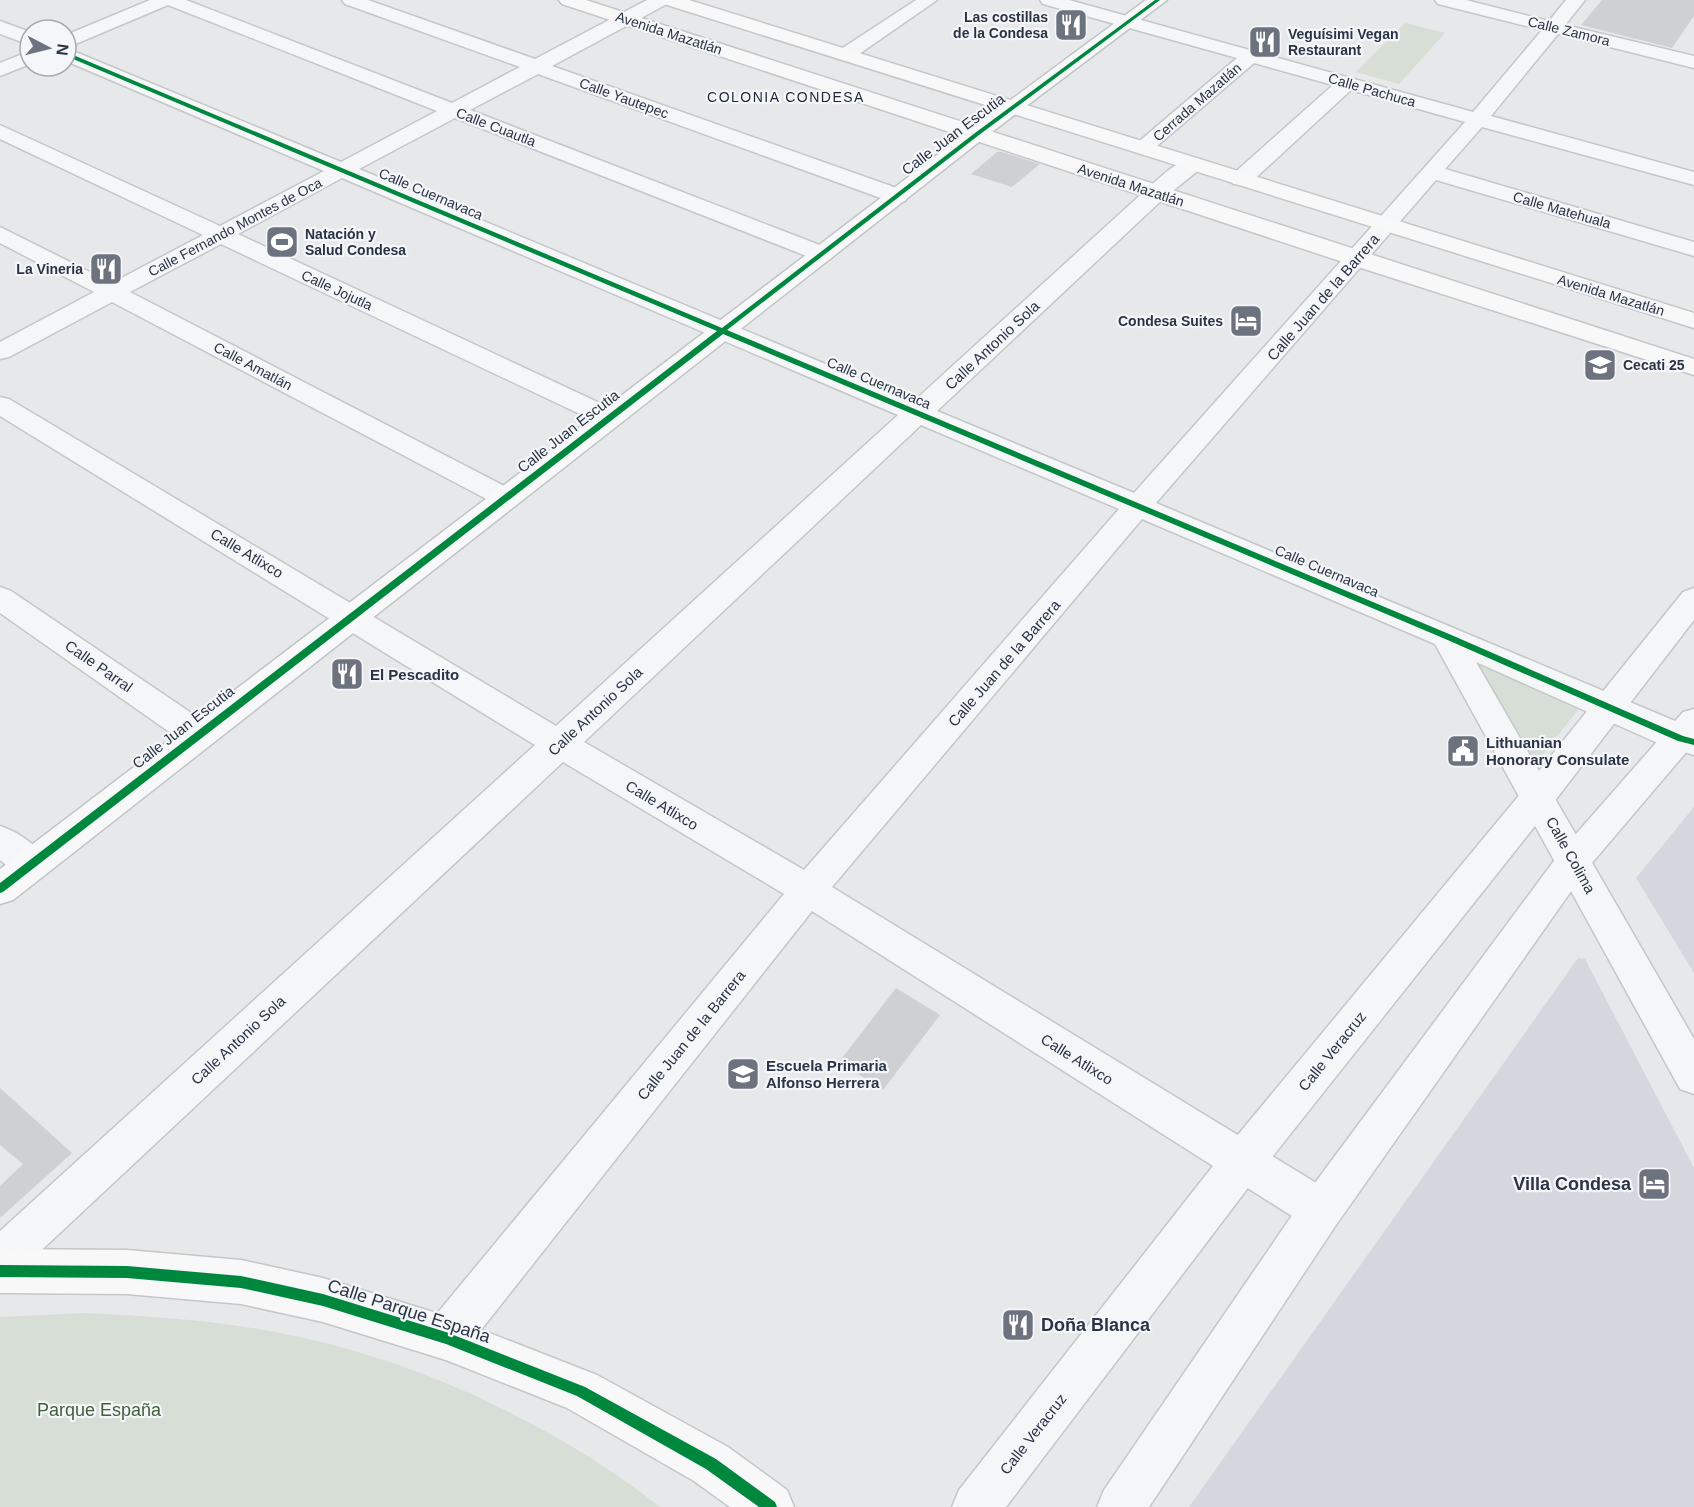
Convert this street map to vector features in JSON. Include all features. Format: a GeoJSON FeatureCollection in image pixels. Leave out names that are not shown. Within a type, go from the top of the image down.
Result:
{"type":"FeatureCollection","features":[{"type":"Feature","properties":{"kind":"main road","name":"Avenida Mazatlán"},"geometry":{"type":"LineString","coordinates":[[568,0],[1694,367]]}},
{"type":"Feature","properties":{"kind":"main road","name":"Avenida Mazatlán"},"geometry":{"type":"LineString","coordinates":[[670,0],[851,51],[1013,107],[1694,321]]}},
{"type":"Feature","properties":{"kind":"main road","name":"Calle Juan Escutia"},"geometry":{"type":"LineString","coordinates":[[0,889],[197,734],[977,134],[1158,0]]}},
{"type":"Feature","properties":{"kind":"main road","name":"Calle Parque España"},"geometry":{"type":"LineString","coordinates":[[0,1271],[127,1272],[241,1282],[323,1300],[447,1338],[581,1391],[711,1464],[770,1507]]}},
{"type":"Feature","properties":{"kind":"street"},"geometry":{"type":"LineString","coordinates":[[78,37],[167,0]]}},
{"type":"Feature","properties":{"kind":"street","name":"Calle Cuautla"},"geometry":{"type":"LineString","coordinates":[[167,0],[822,254]]}},
{"type":"Feature","properties":{"kind":"street","name":"Calle Yautepec"},"geometry":{"type":"LineString","coordinates":[[351,0],[897,196]]}},
{"type":"Feature","properties":{"kind":"street","name":"Calle Fernando Montes de Oca"},"geometry":{"type":"LineString","coordinates":[[0,352],[661,0]]}},
{"type":"Feature","properties":{"kind":"street"},"geometry":{"type":"LineString","coordinates":[[851,51],[928,0]]}},
{"type":"Feature","properties":{"kind":"street","name":"Calle Pachuca"},"geometry":{"type":"LineString","coordinates":[[1049,0],[1694,180]]}},
{"type":"Feature","properties":{"kind":"street","name":"Calle Zamora"},"geometry":{"type":"LineString","coordinates":[[1444,0],[1694,62]]}},
{"type":"Feature","properties":{"kind":"street","name":"Calle Juan de la Barrera"},"geometry":{"type":"LineString","coordinates":[[447,1338],[808,890],[1138,506],[1478,119],[1575,0]]}},
{"type":"Feature","properties":{"kind":"street"},"geometry":{"type":"LineString","coordinates":[[0,27],[18,34]]}},
{"type":"Feature","properties":{"kind":"street","name":"Cerrada Mazatlán"},"geometry":{"type":"LineString","coordinates":[[1143,148],[1251,56]]}},
{"type":"Feature","properties":{"kind":"street","name":"Calle Cuernavaca"},"geometry":{"type":"LineString","coordinates":[[78,59],[1446,636],[1608,707],[1689,734]]}},
{"type":"Feature","properties":{"kind":"street"},"geometry":{"type":"LineString","coordinates":[[0,70],[18,62]]}},
{"type":"Feature","properties":{"kind":"street"},"geometry":{"type":"LineString","coordinates":[[1241,179],[1347,83]]}},
{"type":"Feature","properties":{"kind":"street","name":"Calle Jojutla"},"geometry":{"type":"LineString","coordinates":[[0,131],[610,418]]}},
{"type":"Feature","properties":{"kind":"street","name":"Calle Antonio Sola"},"geometry":{"type":"LineString","coordinates":[[0,1260],[1156,193],[1192,164]]}},
{"type":"Feature","properties":{"kind":"street","name":"Calle Matehuala"},"geometry":{"type":"LineString","coordinates":[[1431,172],[1694,249]]}},
{"type":"Feature","properties":{"kind":"street","name":"Calle Amatlán"},"geometry":{"type":"LineString","coordinates":[[0,234],[506,498]]}},
{"type":"Feature","properties":{"kind":"street","name":"Calle Atlixco"},"geometry":{"type":"LineString","coordinates":[[0,405],[559,743],[808,890],[1321,1210]]}},
{"type":"Feature","properties":{"kind":"street","name":"Calle Parral"},"geometry":{"type":"LineString","coordinates":[[0,598],[197,734]]}},
{"type":"Feature","properties":{"kind":"street","name":"Calle Veracruz"},"geometry":{"type":"LineString","coordinates":[[976,1507],[1242,1162],[1538,797],[1694,599]]}},
{"type":"Feature","properties":{"kind":"street","name":"Calle Colima"},"geometry":{"type":"LineString","coordinates":[[1446,636],[1694,1076]]}},
{"type":"Feature","properties":{"kind":"street"},"geometry":{"type":"LineString","coordinates":[[1121,1507],[1321,1210],[1574,860],[1689,734]]}},
{"type":"Feature","properties":{"kind":"street"},"geometry":{"type":"LineString","coordinates":[[0,840],[31,865]]}},
{"type":"Feature","properties":{"kind":"shaded area"},"geometry":{"type":"Polygon","coordinates":[[[1694,807],[1694,973],[1636,878],[1694,807]]]}},
{"type":"Feature","properties":{"kind":"shaded area"},"geometry":{"type":"Polygon","coordinates":[[[1578,958],[1585,959],[1694,1168],[1694,1507],[1189,1507],[1578,958]]]}},
{"type":"Feature","properties":{"kind":"green space"},"geometry":{"type":"Polygon","coordinates":[[[1405,23],[1445,33],[1399,84],[1356,72],[1405,23]]]}},
{"type":"Feature","properties":{"kind":"green space"},"geometry":{"type":"Polygon","coordinates":[[[1472,659],[1582,705],[1534,765],[1472,659]]]}},
{"type":"Feature","properties":{"kind":"green space","name":"Parque España"},"geometry":{"type":"Polygon","coordinates":[[[85,1313],[190,1320],[252,1328],[361,1353],[415,1371],[467,1392],[568,1444],[615,1474],[660,1507],[0,1507],[0,1317],[85,1313]]]}},
{"type":"Feature","properties":{"kind":"building"},"geometry":{"type":"Polygon","coordinates":[[[1602,0],[1694,0],[1694,16],[1672,48],[1581,25],[1602,0]]]}},
{"type":"Feature","properties":{"kind":"building"},"geometry":{"type":"Polygon","coordinates":[[[997,152],[1040,164],[1012,187],[971,174],[997,152]]]}},
{"type":"Feature","properties":{"kind":"building"},"geometry":{"type":"Polygon","coordinates":[[[896,988],[940,1015],[883,1090],[839,1062],[896,988]]]}},
{"type":"Feature","properties":{"kind":"building"},"geometry":{"type":"Polygon","coordinates":[[[0,1088],[72,1153],[0,1218],[0,1186],[23,1164],[0,1145],[0,1088]]]}},
{"type":"Feature","properties":{"kind":"cycle path"},"geometry":{"type":"LineString","coordinates":[[0,889],[977,134],[1158,0]]}},
{"type":"Feature","properties":{"kind":"cycle path"},"geometry":{"type":"LineString","coordinates":[[78,59],[1446,636],[1681,739],[1694,742]]}},
{"type":"Feature","properties":{"kind":"cycle path"},"geometry":{"type":"LineString","coordinates":[[0,1271],[127,1272],[241,1282],[323,1300],[446,1338],[581,1391],[711,1464],[770,1507]]}},
{"type":"Feature","properties":{"kind":"place","name":"Las costillas de la Condesa"},"geometry":{"type":"Point","coordinates":[1071,25]}},
{"type":"Feature","properties":{"kind":"place","name":"Veguísimi Vegan Restaurant"},"geometry":{"type":"Point","coordinates":[1265,42]}},
{"type":"Feature","properties":{"kind":"place","name":"Natación y Salud Condesa"},"geometry":{"type":"Point","coordinates":[282,242]}},
{"type":"Feature","properties":{"kind":"place","name":"La Vineria"},"geometry":{"type":"Point","coordinates":[106,269]}},
{"type":"Feature","properties":{"kind":"place","name":"Condesa Suites"},"geometry":{"type":"Point","coordinates":[1246,321]}},
{"type":"Feature","properties":{"kind":"place","name":"Cecati 25"},"geometry":{"type":"Point","coordinates":[1600,365]}},
{"type":"Feature","properties":{"kind":"place","name":"El Pescadito"},"geometry":{"type":"Point","coordinates":[347,674]}},
{"type":"Feature","properties":{"kind":"place","name":"Lithuanian Honorary Consulate"},"geometry":{"type":"Point","coordinates":[1463,751]}},
{"type":"Feature","properties":{"kind":"place","name":"Escuela Primaria Alfonso Herrera"},"geometry":{"type":"Point","coordinates":[743,1074]}},
{"type":"Feature","properties":{"kind":"place","name":"Villa Condesa"},"geometry":{"type":"Point","coordinates":[1654,1184]}},
{"type":"Feature","properties":{"kind":"place","name":"Doña Blanca"},"geometry":{"type":"Point","coordinates":[1018,1325]}},
{"type":"Feature","properties":{"kind":"district","name":"COLONIA CONDESA"},"geometry":{"type":"Point","coordinates":[786,97]}}]}
